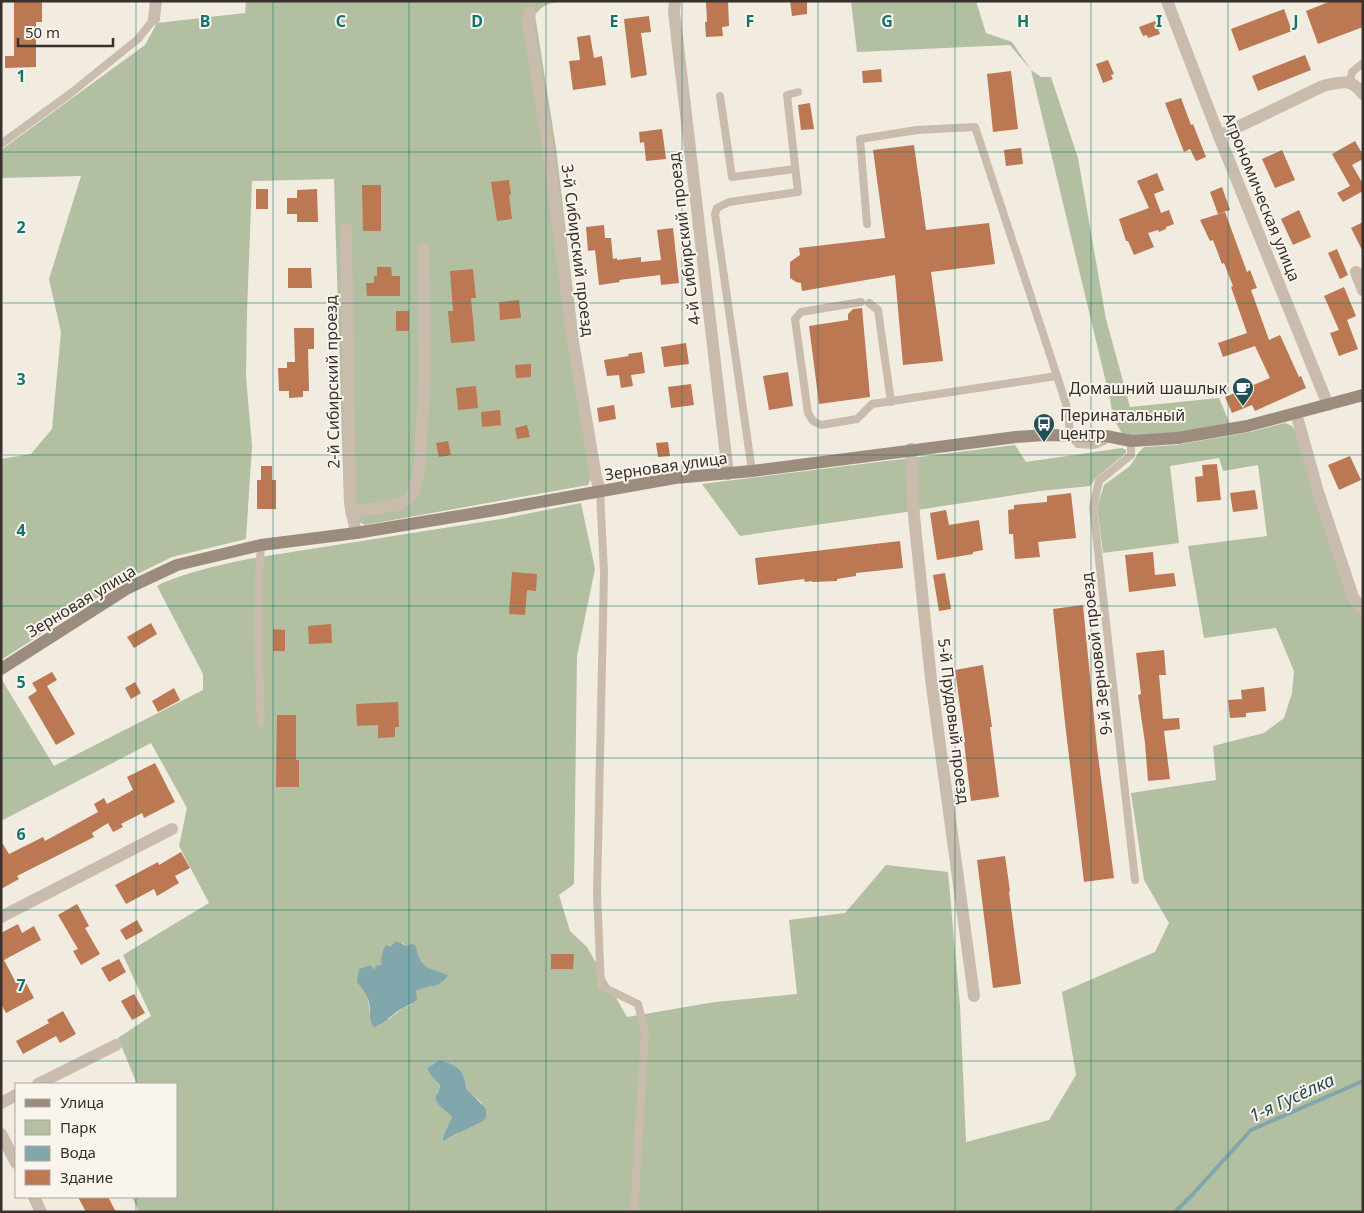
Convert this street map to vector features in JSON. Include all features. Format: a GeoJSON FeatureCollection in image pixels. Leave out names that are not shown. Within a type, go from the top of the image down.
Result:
{"type":"FeatureCollection","features":[{"type":"Feature","properties":{"kind":"street"},"geometry":{"type":"LineString","coordinates":[[154,19],[156,1]]}},
{"type":"Feature","properties":{"kind":"street","name":"4-й Сибирский проезд"},"geometry":{"type":"LineString","coordinates":[[675,1],[674,12],[728,474]]}},
{"type":"Feature","properties":{"kind":"street","name":"Агрономическая улица"},"geometry":{"type":"LineString","coordinates":[[1168,1],[1219,136],[1328,404]]}},
{"type":"Feature","properties":{"kind":"street","name":"3-й Сибирский проезд"},"geometry":{"type":"LineString","coordinates":[[530,12],[528,21],[548,148],[573,342],[600,491]]}},
{"type":"Feature","properties":{"kind":"street"},"geometry":{"type":"LineString","coordinates":[[1219,136],[1323,86],[1350,82],[1357,86],[1363,94]]}},
{"type":"Feature","properties":{"kind":"street","name":"2-й Сибирский проезд"},"geometry":{"type":"LineString","coordinates":[[346,230],[350,502],[356,533]]}},
{"type":"Feature","properties":{"kind":"street"},"geometry":{"type":"LineString","coordinates":[[352,512],[398,505],[408,500],[414,492],[419,470],[425,375],[423,249]]}},
{"type":"Feature","properties":{"kind":"street"},"geometry":{"type":"LineString","coordinates":[[1356,272],[1363,290]]}},
{"type":"Feature","properties":{"kind":"street","name":"Зерновая улица"},"geometry":{"type":"LineString","coordinates":[[1,669],[128,588],[177,565],[261,545],[356,533],[676,478],[728,474],[911,449],[1045,435],[1106,436],[1131,441],[1178,438],[1247,426],[1363,395]]}},
{"type":"Feature","properties":{"kind":"street"},"geometry":{"type":"LineString","coordinates":[[1296,413],[1318,492],[1353,597],[1363,609]]}},
{"type":"Feature","properties":{"kind":"street","name":"5-й Прудовый проезд"},"geometry":{"type":"LineString","coordinates":[[911,449],[914,516],[932,679],[974,996]]}},
{"type":"Feature","properties":{"kind":"street"},"geometry":{"type":"LineString","coordinates":[[1,917],[172,829]]}},
{"type":"Feature","properties":{"kind":"street"},"geometry":{"type":"LineString","coordinates":[[40,1083],[116,1045]]}},
{"type":"Feature","properties":{"kind":"street"},"geometry":{"type":"LineString","coordinates":[[1,1103],[15,1096]]}},
{"type":"Feature","properties":{"kind":"street"},"geometry":{"type":"LineString","coordinates":[[1,1134],[15,1161]]}},
{"type":"Feature","properties":{"kind":"street"},"geometry":{"type":"LineString","coordinates":[[34,1198],[41,1212]]}},
{"type":"Feature","properties":{"kind":"lane"},"geometry":{"type":"LineString","coordinates":[[1,144],[71,93],[138,39],[154,19]]}},
{"type":"Feature","properties":{"kind":"lane"},"geometry":{"type":"LineString","coordinates":[[1350,82],[1352,72],[1363,63]]}},
{"type":"Feature","properties":{"kind":"lane"},"geometry":{"type":"LineString","coordinates":[[752,471],[715,214],[717,208],[729,202],[798,192],[786,95],[798,92]]}},
{"type":"Feature","properties":{"kind":"lane"},"geometry":{"type":"LineString","coordinates":[[720,96],[732,177],[795,169]]}},
{"type":"Feature","properties":{"kind":"lane"},"geometry":{"type":"LineString","coordinates":[[867,224],[860,139],[918,130],[975,127],[1066,404],[1070,436]]}},
{"type":"Feature","properties":{"kind":"lane"},"geometry":{"type":"LineString","coordinates":[[890,402],[878,310],[865,302],[801,312],[795,319],[808,413],[813,421],[821,425],[857,419],[872,404],[890,402],[1057,376]]}},
{"type":"Feature","properties":{"kind":"lane","name":"9-й Зерновой проезд"},"geometry":{"type":"LineString","coordinates":[[1131,441],[1131,455],[1098,481],[1093,507],[1135,880]]}},
{"type":"Feature","properties":{"kind":"lane"},"geometry":{"type":"LineString","coordinates":[[600,491],[604,573],[597,894],[601,986],[638,1004],[645,1033],[634,1212]]}},
{"type":"Feature","properties":{"kind":"lane"},"geometry":{"type":"LineString","coordinates":[[261,545],[258,651],[261,723]]}},
{"type":"Feature","properties":{"kind":"green space"},"geometry":{"type":"Polygon","coordinates":[[[246,1],[568,1],[546,5],[535,15],[556,148],[579,343],[591,478],[588,485],[365,525],[346,516],[344,502],[334,179],[252,181],[246,376],[252,446],[246,539],[172,557],[125,580],[1,660],[1,459],[31,454],[52,429],[61,332],[49,279],[81,176],[1,178],[1,150],[145,45],[157,23],[245,13],[246,1]]]}},
{"type":"Feature","properties":{"kind":"green space"},"geometry":{"type":"Polygon","coordinates":[[[851,1],[976,1],[986,33],[1012,42],[1031,70],[1010,45],[857,52],[851,1]]]}},
{"type":"Feature","properties":{"kind":"green space"},"geometry":{"type":"Polygon","coordinates":[[[1031,70],[1041,77],[1051,77],[1078,158],[1106,319],[1130,407],[1219,398],[1230,424],[1177,434],[1123,435],[1113,418],[1031,70]]]}},
{"type":"Feature","properties":{"kind":"green space"},"geometry":{"type":"Polygon","coordinates":[[[1285,423],[1292,426],[1297,433],[1363,614],[1363,1212],[139,1212],[132,1198],[178,1198],[178,1083],[137,1083],[118,1038],[151,1016],[123,955],[209,903],[179,846],[187,808],[151,743],[1,821],[2,680],[54,766],[203,690],[203,674],[157,586],[167,581],[189,573],[248,559],[501,519],[581,503],[595,569],[577,656],[574,884],[559,895],[570,931],[587,947],[627,1017],[715,1002],[797,994],[789,920],[845,913],[886,865],[948,872],[960,1006],[966,1142],[1049,1120],[1076,1075],[1062,992],[1155,952],[1169,923],[1144,880],[1131,793],[1216,780],[1213,746],[1264,733],[1284,718],[1292,693],[1294,671],[1276,628],[1204,638],[1188,546],[1267,536],[1258,465],[1223,471],[1219,458],[1170,466],[1179,543],[1103,553],[1097,507],[1104,485],[1130,466],[1144,447],[1176,445],[1250,432],[1285,423]],[[402,943],[383,965],[373,969],[370,965],[365,967],[370,1016],[389,1019],[403,1008],[411,1005],[416,991],[423,987],[431,987],[433,970],[420,961],[415,946],[407,946],[402,943]],[[440,1060],[427,1068],[431,1076],[440,1085],[435,1097],[452,1117],[442,1142],[457,1134],[482,1103],[467,1090],[462,1073],[453,1065],[440,1060]]]}},
{"type":"Feature","properties":{"kind":"green space"},"geometry":{"type":"Polygon","coordinates":[[[1015,445],[1026,462],[1122,448],[1126,450],[1126,453],[1096,478],[1090,486],[1040,491],[740,536],[702,484],[1015,445]]]}},
{"type":"Feature","properties":{"kind":"water"},"geometry":{"type":"Polygon","coordinates":[[[395,941],[407,946],[412,944],[416,946],[422,963],[430,969],[448,975],[437,985],[416,991],[417,999],[415,1001],[374,1027],[370,1018],[370,1006],[367,997],[357,982],[359,969],[370,965],[374,969],[376,966],[382,965],[381,957],[386,945],[391,947],[395,941]]]}},
{"type":"Feature","properties":{"kind":"water"},"geometry":{"type":"Polygon","coordinates":[[[440,1060],[460,1070],[467,1090],[486,1109],[486,1118],[483,1121],[442,1142],[452,1117],[436,1100],[435,1097],[440,1085],[431,1076],[427,1068],[440,1060]]]}},
{"type":"Feature","properties":{"kind":"building"},"geometry":{"type":"Polygon","coordinates":[[[14,1],[42,1],[42,22],[36,22],[36,67],[5,68],[5,56],[14,56],[14,1]]]}},
{"type":"Feature","properties":{"kind":"building"},"geometry":{"type":"Polygon","coordinates":[[[728,1],[729,26],[722,27],[723,36],[706,37],[706,2],[728,1]]]}},
{"type":"Feature","properties":{"kind":"building"},"geometry":{"type":"Polygon","coordinates":[[[790,1],[807,1],[807,14],[792,16],[790,1]]]}},
{"type":"Feature","properties":{"kind":"building"},"geometry":{"type":"Polygon","coordinates":[[[1331,1],[1363,1],[1363,27],[1318,44],[1306,11],[1331,1]]]}},
{"type":"Feature","properties":{"kind":"building"},"geometry":{"type":"Polygon","coordinates":[[[1284,9],[1292,31],[1239,51],[1231,29],[1284,9]]]}},
{"type":"Feature","properties":{"kind":"building"},"geometry":{"type":"Polygon","coordinates":[[[649,16],[651,32],[641,33],[647,75],[631,78],[624,19],[649,16]]]}},
{"type":"Feature","properties":{"kind":"building"},"geometry":{"type":"Polygon","coordinates":[[[1155,21],[1160,34],[1148,38],[1147,35],[1143,36],[1139,27],[1155,21]]]}},
{"type":"Feature","properties":{"kind":"building"},"geometry":{"type":"Polygon","coordinates":[[[590,35],[594,58],[602,56],[606,85],[573,90],[569,61],[580,60],[577,37],[590,35]]]}},
{"type":"Feature","properties":{"kind":"building"},"geometry":{"type":"Polygon","coordinates":[[[1305,55],[1311,70],[1258,91],[1252,76],[1305,55]]]}},
{"type":"Feature","properties":{"kind":"building"},"geometry":{"type":"Polygon","coordinates":[[[1108,60],[1114,74],[1111,75],[1113,79],[1103,83],[1096,64],[1108,60]]]}},
{"type":"Feature","properties":{"kind":"building"},"geometry":{"type":"Polygon","coordinates":[[[881,69],[882,82],[863,83],[862,71],[881,69]]]}},
{"type":"Feature","properties":{"kind":"building"},"geometry":{"type":"Polygon","coordinates":[[[1011,71],[1018,129],[993,132],[987,74],[1011,71]]]}},
{"type":"Feature","properties":{"kind":"building"},"geometry":{"type":"Polygon","coordinates":[[[1181,98],[1206,157],[1196,161],[1190,149],[1184,152],[1165,103],[1181,98]]]}},
{"type":"Feature","properties":{"kind":"building"},"geometry":{"type":"Polygon","coordinates":[[[810,103],[814,129],[801,130],[798,105],[810,103]]]}},
{"type":"Feature","properties":{"kind":"building"},"geometry":{"type":"Polygon","coordinates":[[[662,129],[666,159],[646,161],[644,142],[640,143],[639,132],[662,129]]]}},
{"type":"Feature","properties":{"kind":"building"},"geometry":{"type":"Polygon","coordinates":[[[1355,141],[1363,155],[1363,159],[1352,165],[1363,184],[1363,191],[1343,202],[1337,193],[1350,186],[1332,154],[1355,141]]]}},
{"type":"Feature","properties":{"kind":"building"},"geometry":{"type":"Polygon","coordinates":[[[914,145],[926,230],[989,223],[995,264],[931,272],[943,361],[903,365],[895,275],[802,291],[801,283],[790,278],[790,262],[800,255],[799,248],[885,238],[873,150],[914,145]]]}},
{"type":"Feature","properties":{"kind":"building"},"geometry":{"type":"Polygon","coordinates":[[[1021,148],[1023,164],[1006,166],[1004,150],[1021,148]]]}},
{"type":"Feature","properties":{"kind":"building"},"geometry":{"type":"Polygon","coordinates":[[[1282,150],[1295,180],[1275,188],[1262,159],[1282,150]]]}},
{"type":"Feature","properties":{"kind":"building"},"geometry":{"type":"Polygon","coordinates":[[[1157,173],[1164,190],[1154,194],[1161,213],[1169,210],[1174,224],[1159,232],[1158,230],[1148,233],[1154,247],[1134,255],[1128,241],[1126,241],[1119,219],[1149,208],[1137,181],[1157,173]]]}},
{"type":"Feature","properties":{"kind":"building"},"geometry":{"type":"Polygon","coordinates":[[[509,180],[512,219],[497,221],[491,182],[509,180]]]}},
{"type":"Feature","properties":{"kind":"building"},"geometry":{"type":"Polygon","coordinates":[[[362,185],[381,185],[381,231],[363,231],[362,185]]]}},
{"type":"Feature","properties":{"kind":"building"},"geometry":{"type":"Polygon","coordinates":[[[1222,187],[1230,210],[1218,214],[1210,192],[1222,187]]]}},
{"type":"Feature","properties":{"kind":"building"},"geometry":{"type":"Polygon","coordinates":[[[256,189],[268,189],[268,209],[256,209],[256,189]]]}},
{"type":"Feature","properties":{"kind":"building"},"geometry":{"type":"Polygon","coordinates":[[[317,189],[318,222],[297,222],[297,214],[287,214],[287,198],[297,198],[297,190],[317,189]]]}},
{"type":"Feature","properties":{"kind":"building"},"geometry":{"type":"Polygon","coordinates":[[[1299,210],[1311,237],[1293,245],[1281,219],[1299,210]]]}},
{"type":"Feature","properties":{"kind":"building"},"geometry":{"type":"Polygon","coordinates":[[[1225,212],[1247,272],[1250,270],[1257,288],[1251,290],[1269,340],[1280,335],[1306,388],[1255,411],[1252,405],[1232,413],[1225,397],[1270,378],[1255,346],[1223,357],[1218,343],[1247,333],[1224,263],[1222,264],[1213,240],[1210,241],[1200,220],[1225,212]]]}},
{"type":"Feature","properties":{"kind":"building"},"geometry":{"type":"Polygon","coordinates":[[[1363,222],[1363,252],[1351,228],[1363,222]]]}},
{"type":"Feature","properties":{"kind":"building"},"geometry":{"type":"Polygon","coordinates":[[[604,225],[605,238],[611,238],[613,259],[641,257],[641,262],[661,260],[657,230],[673,228],[679,283],[661,285],[660,275],[619,280],[620,282],[599,285],[595,250],[588,251],[586,227],[604,225]]]}},
{"type":"Feature","properties":{"kind":"building"},"geometry":{"type":"Polygon","coordinates":[[[1337,249],[1348,275],[1340,279],[1328,253],[1337,249]]]}},
{"type":"Feature","properties":{"kind":"building"},"geometry":{"type":"Polygon","coordinates":[[[377,267],[391,267],[392,276],[400,276],[400,296],[367,296],[366,283],[374,283],[374,276],[377,276],[377,267]]]}},
{"type":"Feature","properties":{"kind":"building"},"geometry":{"type":"Polygon","coordinates":[[[288,268],[311,268],[312,288],[288,288],[288,268]]]}},
{"type":"Feature","properties":{"kind":"building"},"geometry":{"type":"Polygon","coordinates":[[[473,269],[476,298],[471,298],[475,341],[451,343],[448,311],[453,311],[450,271],[473,269]]]}},
{"type":"Feature","properties":{"kind":"building"},"geometry":{"type":"Polygon","coordinates":[[[1344,287],[1356,316],[1347,320],[1358,349],[1339,356],[1330,333],[1339,330],[1324,296],[1344,287]]]}},
{"type":"Feature","properties":{"kind":"building"},"geometry":{"type":"Polygon","coordinates":[[[519,300],[521,318],[500,320],[499,302],[519,300]]]}},
{"type":"Feature","properties":{"kind":"building"},"geometry":{"type":"Polygon","coordinates":[[[862,308],[870,397],[819,404],[809,326],[848,320],[848,314],[853,309],[862,308]]]}},
{"type":"Feature","properties":{"kind":"building"},"geometry":{"type":"Polygon","coordinates":[[[396,311],[409,311],[409,331],[396,331],[396,311]]]}},
{"type":"Feature","properties":{"kind":"building"},"geometry":{"type":"Polygon","coordinates":[[[294,328],[314,328],[314,349],[308,349],[309,391],[303,391],[303,397],[289,398],[289,391],[279,391],[278,368],[287,368],[287,362],[295,362],[294,328]]]}},
{"type":"Feature","properties":{"kind":"building"},"geometry":{"type":"Polygon","coordinates":[[[686,343],[689,364],[664,367],[661,347],[686,343]]]}},
{"type":"Feature","properties":{"kind":"building"},"geometry":{"type":"Polygon","coordinates":[[[642,352],[645,373],[631,375],[633,386],[621,388],[619,375],[607,376],[604,360],[642,352]]]}},
{"type":"Feature","properties":{"kind":"building"},"geometry":{"type":"Polygon","coordinates":[[[531,364],[531,377],[516,378],[515,365],[531,364]]]}},
{"type":"Feature","properties":{"kind":"building"},"geometry":{"type":"Polygon","coordinates":[[[788,372],[793,406],[769,410],[763,376],[788,372]]]}},
{"type":"Feature","properties":{"kind":"building"},"geometry":{"type":"Polygon","coordinates":[[[691,384],[694,405],[671,408],[668,387],[691,384]]]}},
{"type":"Feature","properties":{"kind":"building"},"geometry":{"type":"Polygon","coordinates":[[[476,386],[478,408],[458,410],[456,388],[476,386]]]}},
{"type":"Feature","properties":{"kind":"building"},"geometry":{"type":"Polygon","coordinates":[[[614,405],[616,419],[599,422],[597,408],[614,405]]]}},
{"type":"Feature","properties":{"kind":"building"},"geometry":{"type":"Polygon","coordinates":[[[500,410],[501,425],[482,427],[481,412],[500,410]]]}},
{"type":"Feature","properties":{"kind":"building"},"geometry":{"type":"Polygon","coordinates":[[[527,425],[530,437],[517,439],[515,428],[527,425]]]}},
{"type":"Feature","properties":{"kind":"building"},"geometry":{"type":"Polygon","coordinates":[[[448,441],[451,455],[439,457],[436,443],[448,441]]]}},
{"type":"Feature","properties":{"kind":"building"},"geometry":{"type":"Polygon","coordinates":[[[668,442],[670,456],[658,457],[656,443],[668,442]]]}},
{"type":"Feature","properties":{"kind":"building"},"geometry":{"type":"Polygon","coordinates":[[[1350,456],[1361,480],[1339,490],[1328,465],[1350,456]]]}},
{"type":"Feature","properties":{"kind":"building"},"geometry":{"type":"Polygon","coordinates":[[[1217,464],[1221,500],[1197,502],[1195,477],[1203,476],[1202,465],[1217,464]]]}},
{"type":"Feature","properties":{"kind":"building"},"geometry":{"type":"Polygon","coordinates":[[[261,466],[272,466],[272,480],[276,480],[276,509],[257,509],[257,480],[261,480],[261,466]]]}},
{"type":"Feature","properties":{"kind":"building"},"geometry":{"type":"Polygon","coordinates":[[[1255,490],[1258,509],[1233,512],[1230,493],[1255,490]]]}},
{"type":"Feature","properties":{"kind":"building"},"geometry":{"type":"Polygon","coordinates":[[[1071,493],[1076,538],[1038,542],[1040,557],[1015,559],[1013,534],[1009,534],[1008,510],[1014,509],[1014,505],[1047,502],[1047,496],[1071,493]]]}},
{"type":"Feature","properties":{"kind":"building"},"geometry":{"type":"Polygon","coordinates":[[[946,510],[949,525],[979,520],[983,550],[973,552],[973,554],[937,560],[930,513],[946,510]]]}},
{"type":"Feature","properties":{"kind":"building"},"geometry":{"type":"Polygon","coordinates":[[[900,541],[903,568],[856,573],[856,576],[837,579],[837,581],[805,582],[804,579],[758,585],[755,558],[900,541]]]}},
{"type":"Feature","properties":{"kind":"building"},"geometry":{"type":"Polygon","coordinates":[[[1153,552],[1155,575],[1174,573],[1176,586],[1129,592],[1125,555],[1153,552]]]}},
{"type":"Feature","properties":{"kind":"building"},"geometry":{"type":"Polygon","coordinates":[[[512,572],[537,574],[536,591],[527,590],[525,615],[509,614],[512,572]]]}},
{"type":"Feature","properties":{"kind":"building"},"geometry":{"type":"Polygon","coordinates":[[[945,573],[951,609],[939,611],[933,575],[945,573]]]}},
{"type":"Feature","properties":{"kind":"building"},"geometry":{"type":"Polygon","coordinates":[[[1083,605],[1097,748],[1114,878],[1084,882],[1053,609],[1083,605]]]}},
{"type":"Feature","properties":{"kind":"building"},"geometry":{"type":"Polygon","coordinates":[[[151,623],[157,634],[134,648],[127,637],[151,623]]]}},
{"type":"Feature","properties":{"kind":"building"},"geometry":{"type":"Polygon","coordinates":[[[331,624],[332,643],[309,644],[308,626],[331,624]]]}},
{"type":"Feature","properties":{"kind":"building"},"geometry":{"type":"Polygon","coordinates":[[[273,629],[285,630],[285,651],[273,651],[273,629]]]}},
{"type":"Feature","properties":{"kind":"building"},"geometry":{"type":"Polygon","coordinates":[[[1164,650],[1166,675],[1159,675],[1163,719],[1179,718],[1180,729],[1164,731],[1170,779],[1148,781],[1138,695],[1141,694],[1136,653],[1164,650]]]}},
{"type":"Feature","properties":{"kind":"building"},"geometry":{"type":"Polygon","coordinates":[[[983,665],[999,797],[971,801],[955,670],[983,665]]]}},
{"type":"Feature","properties":{"kind":"building"},"geometry":{"type":"Polygon","coordinates":[[[52,672],[57,680],[47,686],[75,734],[56,745],[28,697],[37,691],[32,683],[52,672]]]}},
{"type":"Feature","properties":{"kind":"building"},"geometry":{"type":"Polygon","coordinates":[[[135,682],[141,693],[131,699],[125,688],[135,682]]]}},
{"type":"Feature","properties":{"kind":"building"},"geometry":{"type":"Polygon","coordinates":[[[1264,687],[1266,711],[1246,713],[1246,717],[1230,718],[1228,700],[1242,699],[1241,690],[1264,687]]]}},
{"type":"Feature","properties":{"kind":"building"},"geometry":{"type":"Polygon","coordinates":[[[174,688],[180,700],[158,712],[152,701],[174,688]]]}},
{"type":"Feature","properties":{"kind":"building"},"geometry":{"type":"Polygon","coordinates":[[[398,702],[399,727],[395,727],[395,737],[378,738],[378,725],[357,726],[356,704],[398,702]]]}},
{"type":"Feature","properties":{"kind":"building"},"geometry":{"type":"Polygon","coordinates":[[[277,715],[296,715],[296,760],[299,760],[299,787],[276,787],[277,715]]]}},
{"type":"Feature","properties":{"kind":"building"},"geometry":{"type":"Polygon","coordinates":[[[155,763],[175,802],[144,818],[142,813],[121,824],[123,827],[113,832],[108,823],[92,833],[94,837],[17,876],[19,879],[1,889],[1,841],[9,854],[43,837],[45,841],[98,812],[94,804],[104,798],[107,804],[133,790],[127,777],[155,763]]]}},
{"type":"Feature","properties":{"kind":"building"},"geometry":{"type":"Polygon","coordinates":[[[181,852],[190,868],[175,876],[179,883],[157,896],[154,889],[126,904],[115,885],[158,862],[159,865],[181,852]]]}},
{"type":"Feature","properties":{"kind":"building"},"geometry":{"type":"Polygon","coordinates":[[[1005,856],[1021,984],[993,988],[977,860],[1005,856]]]}},
{"type":"Feature","properties":{"kind":"building"},"geometry":{"type":"Polygon","coordinates":[[[77,904],[89,926],[85,928],[100,954],[81,965],[73,951],[78,949],[58,915],[77,904]]]}},
{"type":"Feature","properties":{"kind":"building"},"geometry":{"type":"Polygon","coordinates":[[[137,920],[143,931],[126,940],[120,930],[137,920]]]}},
{"type":"Feature","properties":{"kind":"building"},"geometry":{"type":"Polygon","coordinates":[[[18,924],[22,933],[34,926],[41,940],[4,960],[16,983],[24,979],[34,998],[6,1013],[1,1004],[1,933],[18,924]]]}},
{"type":"Feature","properties":{"kind":"building"},"geometry":{"type":"Polygon","coordinates":[[[551,954],[574,954],[573,969],[551,969],[551,954]]]}},
{"type":"Feature","properties":{"kind":"building"},"geometry":{"type":"Polygon","coordinates":[[[119,959],[126,972],[109,982],[101,968],[119,959]]]}},
{"type":"Feature","properties":{"kind":"building"},"geometry":{"type":"Polygon","coordinates":[[[134,994],[145,1013],[132,1020],[121,1001],[134,994]]]}},
{"type":"Feature","properties":{"kind":"building"},"geometry":{"type":"Polygon","coordinates":[[[63,1011],[76,1034],[60,1043],[56,1036],[23,1054],[16,1041],[49,1023],[47,1020],[63,1011]]]}},
{"type":"Feature","properties":{"kind":"building"},"geometry":{"type":"Polygon","coordinates":[[[79,1198],[109,1198],[116,1212],[86,1212],[79,1198]]]}},
{"type":"Feature","properties":{"kind":"waterway","name":"1-я Гусёлка"},"geometry":{"type":"LineString","coordinates":[[1175,1212],[1251,1130],[1363,1081]]}},
{"type":"Feature","properties":{"kind":"place","name":"Домашний шашлык"},"geometry":{"type":"Point","coordinates":[1243,407]}},
{"type":"Feature","properties":{"kind":"place","name":"Перинатальный центр"},"geometry":{"type":"Point","coordinates":[1044,443]}}]}
